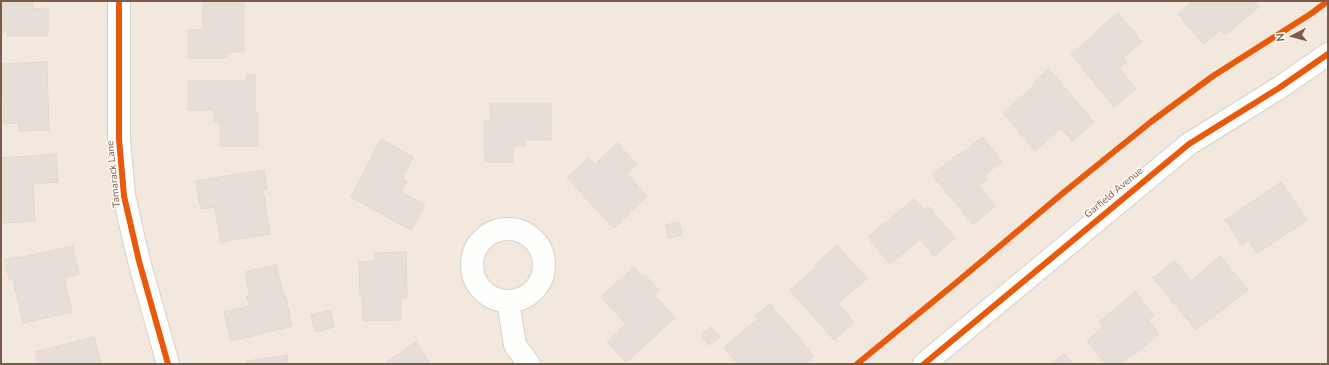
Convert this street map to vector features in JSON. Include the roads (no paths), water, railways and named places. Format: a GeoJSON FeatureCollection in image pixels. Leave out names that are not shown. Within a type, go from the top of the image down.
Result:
{"type":"FeatureCollection","features":[{"type":"Feature","properties":{"kind":"street","name":"Tamarack Lane"},"geometry":{"type":"LineString","coordinates":[[119,1],[119,139],[124,196],[139,261],[168,364]]}},
{"type":"Feature","properties":{"kind":"street","name":"Garfield Avenue"},"geometry":{"type":"LineString","coordinates":[[924,364],[1189,144],[1279,88],[1328,54]]}},
{"type":"Feature","properties":{"kind":"street"},"geometry":{"type":"LineString","coordinates":[[508,301],[515,345],[529,364]]}}]}
